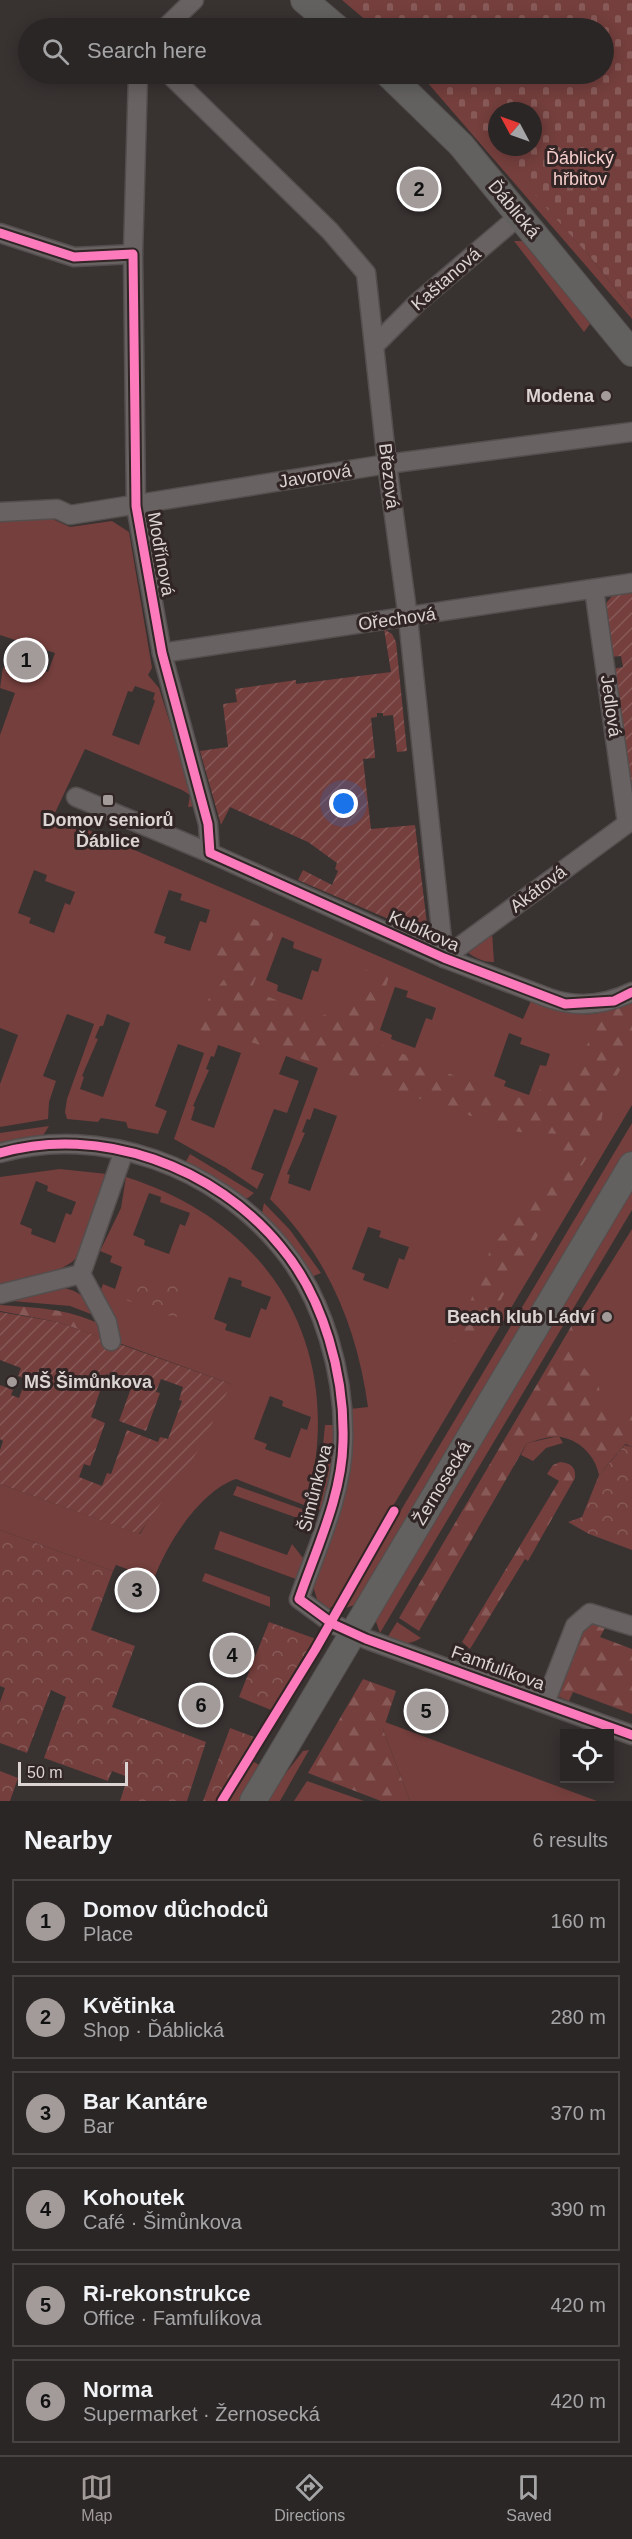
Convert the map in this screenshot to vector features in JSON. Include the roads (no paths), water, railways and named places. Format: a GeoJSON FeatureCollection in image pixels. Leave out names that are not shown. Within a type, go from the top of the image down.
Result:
{"type":"FeatureCollection","features":[{"type":"Feature","properties":{"kind":"street"},"geometry":{"type":"LineString","coordinates":[[175,18],[194,0]]}},
{"type":"Feature","properties":{"kind":"street"},"geometry":{"type":"LineString","coordinates":[[304,0],[325,18]]}},
{"type":"Feature","properties":{"kind":"street","name":"Modřínová"},"geometry":{"type":"LineString","coordinates":[[138,84],[133,254],[136,506],[162,653],[208,824],[210,853]]}},
{"type":"Feature","properties":{"kind":"street","name":"Březová"},"geometry":{"type":"LineString","coordinates":[[179,84],[330,231],[366,273],[387,464],[408,618],[444,958]]}},
{"type":"Feature","properties":{"kind":"street","name":"Ďáblická"},"geometry":{"type":"LineString","coordinates":[[398,84],[461,145],[632,352]]}},
{"type":"Feature","properties":{"kind":"street","name":"Kaštanová"},"geometry":{"type":"LineString","coordinates":[[375,345],[417,303],[519,216]]}},
{"type":"Feature","properties":{"kind":"street"},"geometry":{"type":"LineString","coordinates":[[0,233],[74,257],[133,254]]}},
{"type":"Feature","properties":{"kind":"street","name":"Javorová"},"geometry":{"type":"LineString","coordinates":[[0,512],[57,509],[70,515],[387,464],[632,432]]}},
{"type":"Feature","properties":{"kind":"street","name":"Ořechová"},"geometry":{"type":"LineString","coordinates":[[162,653],[632,583]]}},
{"type":"Feature","properties":{"kind":"street","name":"Jedlová"},"geometry":{"type":"LineString","coordinates":[[594,589],[630,822]]}},
{"type":"Feature","properties":{"kind":"street","name":"Kubíkova"},"geometry":{"type":"LineString","coordinates":[[76,797],[210,853],[444,958],[565,1004],[614,1001],[632,992]]}},
{"type":"Feature","properties":{"kind":"street","name":"Akátová"},"geometry":{"type":"LineString","coordinates":[[444,958],[630,822]]}},
{"type":"Feature","properties":{"kind":"street","name":"Šimůnkova"},"geometry":{"type":"LineString","coordinates":[[0,1152],[58,1143],[124,1151],[154,1159],[213,1187],[281,1246],[314,1298],[324,1321],[333,1353],[343,1418],[343,1443],[328,1516],[299,1599],[329,1622],[353,1633]]}},
{"type":"Feature","properties":{"kind":"street"},"geometry":{"type":"LineString","coordinates":[[111,1341],[107,1322],[81,1274],[124,1151]]}},
{"type":"Feature","properties":{"kind":"street","name":"Žernosecká"},"geometry":{"type":"LineString","coordinates":[[253,1801],[632,1165]]}},
{"type":"Feature","properties":{"kind":"street"},"geometry":{"type":"LineString","coordinates":[[0,1294],[81,1274]]}},
{"type":"Feature","properties":{"kind":"street","name":"Famfulíkova"},"geometry":{"type":"LineString","coordinates":[[545,1703],[575,1626],[590,1613],[632,1626]]}},
{"type":"Feature","properties":{"kind":"street","name":"Famfulíkova"},"geometry":{"type":"LineString","coordinates":[[353,1633],[632,1735]]}},
{"type":"Feature","properties":{"kind":"place","name":"Květinka"},"geometry":{"type":"Point","coordinates":[419,189]}},
{"type":"Feature","properties":{"kind":"place","name":"Modena"},"geometry":{"type":"Point","coordinates":[606,396]}},
{"type":"Feature","properties":{"kind":"place","name":"Domov důchodců"},"geometry":{"type":"Point","coordinates":[26,660]}},
{"type":"Feature","properties":{"kind":"place","name":"Domov seniorů Ďáblice"},"geometry":{"type":"Point","coordinates":[108,800]}},
{"type":"Feature","properties":{"kind":"place","name":"Beach klub Ládví"},"geometry":{"type":"Point","coordinates":[607,1317]}},
{"type":"Feature","properties":{"kind":"place","name":"MŠ Šimůnkova"},"geometry":{"type":"Point","coordinates":[12,1382]}},
{"type":"Feature","properties":{"kind":"place","name":"Bar Kantáre"},"geometry":{"type":"Point","coordinates":[137,1590]}},
{"type":"Feature","properties":{"kind":"place","name":"Kohoutek"},"geometry":{"type":"Point","coordinates":[232,1655]}},
{"type":"Feature","properties":{"kind":"place","name":"Norma"},"geometry":{"type":"Point","coordinates":[201,1705]}},
{"type":"Feature","properties":{"kind":"place","name":"Ri-rekonstrukce"},"geometry":{"type":"Point","coordinates":[426,1711]}},
{"type":"Feature","properties":{"kind":"park label","name":"Ďáblický hřbitov"},"geometry":{"type":"Point","coordinates":[580,168]}}]}
